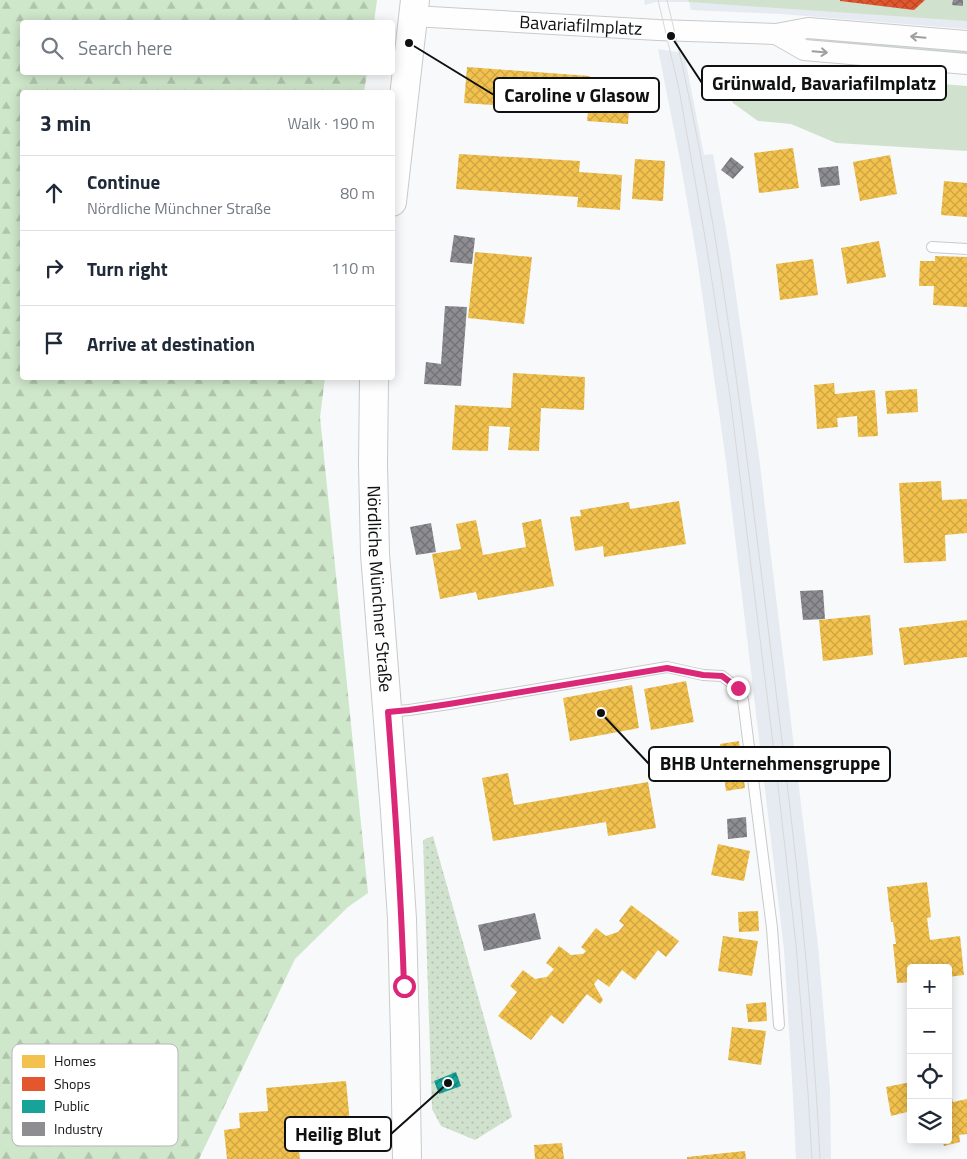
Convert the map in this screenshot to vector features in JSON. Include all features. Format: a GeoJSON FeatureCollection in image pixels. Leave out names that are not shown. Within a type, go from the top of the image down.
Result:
{"type":"FeatureCollection","features":[{"type":"Feature","properties":{"kind":"main road"},"geometry":{"type":"LineString","coordinates":[[395,176],[414,8]]}},
{"type":"Feature","properties":{"kind":"main road","name":"Nördliche Münchner Straße"},"geometry":{"type":"LineString","coordinates":[[374,380],[375,554],[396,811],[402,918],[407,1159]]}},
{"type":"Feature","properties":{"kind":"street","name":"Bavariafilmplatz"},"geometry":{"type":"LineString","coordinates":[[414,8],[658,30],[776,34],[808,28],[967,41]]}},
{"type":"Feature","properties":{"kind":"street","name":"Bavariafilmplatz"},"geometry":{"type":"LineString","coordinates":[[776,34],[804,50],[967,64]]}},
{"type":"Feature","properties":{"kind":"lane"},"geometry":{"type":"LineString","coordinates":[[932,247],[967,249]]}},
{"type":"Feature","properties":{"kind":"lane"},"geometry":{"type":"LineString","coordinates":[[388,712],[449,704],[667,668],[703,675],[722,676],[738,688],[743,700],[772,928],[779,1025]]}},
{"type":"Feature","properties":{"kind":"shaded area"},"geometry":{"type":"Polygon","coordinates":[[[644,0],[967,0],[967,29],[781,14],[691,10],[689,2],[655,2],[645,5],[644,0]]]}},
{"type":"Feature","properties":{"kind":"shaded area"},"geometry":{"type":"Polygon","coordinates":[[[658,49],[684,53],[704,155],[713,154],[730,253],[759,457],[818,945],[830,1090],[831,1159],[796,1159],[784,949],[726,461],[697,258],[658,49]]]}},
{"type":"Feature","properties":{"kind":"green space"},"geometry":{"type":"Polygon","coordinates":[[[0,0],[377,0],[374,20],[20,20],[20,75],[367,75],[364,90],[20,90],[20,380],[325,380],[320,417],[368,893],[348,907],[295,959],[199,1159],[0,1159],[0,0]]]}},
{"type":"Feature","properties":{"kind":"green space"},"geometry":{"type":"Polygon","coordinates":[[[688,0],[967,0],[967,21],[689,2],[688,0]]]}},
{"type":"Feature","properties":{"kind":"green space"},"geometry":{"type":"Polygon","coordinates":[[[807,37],[967,51],[967,55],[806,42],[807,37]]]}},
{"type":"Feature","properties":{"kind":"green space"},"geometry":{"type":"Polygon","coordinates":[[[714,66],[967,86],[967,151],[836,143],[791,124],[758,121],[733,103],[714,66]]]}},
{"type":"Feature","properties":{"kind":"green space"},"geometry":{"type":"Polygon","coordinates":[[[433,836],[512,1117],[475,1140],[441,1126],[432,1109],[423,840],[433,836]]]}},
{"type":"Feature","properties":{"kind":"building: Homes"},"geometry":{"type":"Polygon","coordinates":[[[467,67],[590,76],[590,87],[630,90],[628,124],[587,121],[588,112],[464,103],[467,67]]]}},
{"type":"Feature","properties":{"kind":"building: Homes"},"geometry":{"type":"Polygon","coordinates":[[[793,148],[799,188],[759,193],[754,153],[793,148]]]}},
{"type":"Feature","properties":{"kind":"building: Homes"},"geometry":{"type":"Polygon","coordinates":[[[459,154],[580,161],[579,172],[622,175],[620,210],[577,207],[578,197],[456,189],[459,154]]]}},
{"type":"Feature","properties":{"kind":"building: Homes"},"geometry":{"type":"Polygon","coordinates":[[[890,155],[897,194],[860,201],[853,162],[890,155]]]}},
{"type":"Feature","properties":{"kind":"building: Homes"},"geometry":{"type":"Polygon","coordinates":[[[635,159],[665,161],[663,201],[632,199],[635,159]]]}},
{"type":"Feature","properties":{"kind":"building: Homes"},"geometry":{"type":"Polygon","coordinates":[[[944,181],[967,183],[967,217],[941,215],[944,181]]]}},
{"type":"Feature","properties":{"kind":"building: Homes"},"geometry":{"type":"Polygon","coordinates":[[[879,241],[886,277],[847,284],[841,248],[879,241]]]}},
{"type":"Feature","properties":{"kind":"building: Homes"},"geometry":{"type":"Polygon","coordinates":[[[475,252],[532,257],[524,324],[468,318],[475,252]]]}},
{"type":"Feature","properties":{"kind":"building: Homes"},"geometry":{"type":"Polygon","coordinates":[[[935,256],[967,257],[967,307],[933,305],[934,286],[919,286],[920,261],[935,261],[935,256]]]}},
{"type":"Feature","properties":{"kind":"building: Homes"},"geometry":{"type":"Polygon","coordinates":[[[813,259],[818,295],[780,300],[776,264],[813,259]]]}},
{"type":"Feature","properties":{"kind":"building: Homes"},"geometry":{"type":"Polygon","coordinates":[[[513,373],[585,377],[584,410],[541,408],[539,451],[508,450],[510,427],[489,426],[488,451],[452,450],[455,405],[511,408],[513,373]]]}},
{"type":"Feature","properties":{"kind":"building: Homes"},"geometry":{"type":"Polygon","coordinates":[[[834,383],[835,394],[875,390],[878,436],[858,437],[857,416],[837,418],[838,427],[817,429],[814,385],[834,383]]]}},
{"type":"Feature","properties":{"kind":"building: Homes"},"geometry":{"type":"Polygon","coordinates":[[[917,389],[918,412],[887,414],[885,391],[917,389]]]}},
{"type":"Feature","properties":{"kind":"building: Homes"},"geometry":{"type":"Polygon","coordinates":[[[941,481],[942,500],[967,499],[967,533],[945,535],[946,561],[904,563],[899,483],[941,481]]]}},
{"type":"Feature","properties":{"kind":"building: Homes"},"geometry":{"type":"Polygon","coordinates":[[[679,501],[686,544],[604,557],[603,546],[575,551],[570,517],[581,516],[580,510],[629,502],[630,509],[679,501]]]}},
{"type":"Feature","properties":{"kind":"building: Homes"},"geometry":{"type":"Polygon","coordinates":[[[541,519],[554,586],[478,600],[476,592],[440,599],[432,554],[461,549],[456,524],[476,520],[483,555],[526,547],[522,523],[541,519]]]}},
{"type":"Feature","properties":{"kind":"building: Homes"},"geometry":{"type":"Polygon","coordinates":[[[870,615],[873,655],[823,661],[819,620],[870,615]]]}},
{"type":"Feature","properties":{"kind":"building: Homes"},"geometry":{"type":"Polygon","coordinates":[[[967,620],[967,657],[904,665],[899,628],[967,620]]]}},
{"type":"Feature","properties":{"kind":"building: Homes"},"geometry":{"type":"Polygon","coordinates":[[[686,681],[694,722],[651,730],[644,689],[686,681]]]}},
{"type":"Feature","properties":{"kind":"building: Homes"},"geometry":{"type":"Polygon","coordinates":[[[632,685],[639,728],[570,741],[563,698],[632,685]]]}},
{"type":"Feature","properties":{"kind":"building: Homes"},"geometry":{"type":"Polygon","coordinates":[[[739,741],[745,788],[726,791],[720,744],[739,741]]]}},
{"type":"Feature","properties":{"kind":"building: Homes"},"geometry":{"type":"Polygon","coordinates":[[[508,773],[514,805],[648,782],[656,828],[608,836],[606,822],[493,841],[482,778],[508,773]]]}},
{"type":"Feature","properties":{"kind":"building: Homes"},"geometry":{"type":"Polygon","coordinates":[[[718,844],[750,851],[744,881],[711,875],[718,844]]]}},
{"type":"Feature","properties":{"kind":"building: Homes"},"geometry":{"type":"Polygon","coordinates":[[[927,882],[931,917],[927,918],[930,940],[960,936],[964,975],[952,976],[952,964],[907,964],[907,982],[897,983],[893,944],[896,944],[893,922],[891,922],[887,887],[927,882]]]}},
{"type":"Feature","properties":{"kind":"building: Homes"},"geometry":{"type":"Polygon","coordinates":[[[631,905],[679,941],[666,957],[658,950],[635,980],[622,970],[609,987],[598,979],[594,984],[603,1000],[600,1004],[587,994],[563,1024],[551,1015],[531,1040],[498,1016],[517,992],[510,986],[523,970],[535,979],[547,977],[554,969],[546,963],[559,946],[571,955],[583,954],[586,951],[581,947],[596,928],[606,936],[618,932],[624,925],[619,921],[631,905]]]}},
{"type":"Feature","properties":{"kind":"building: Homes"},"geometry":{"type":"Polygon","coordinates":[[[758,911],[759,931],[739,932],[738,912],[758,911]]]}},
{"type":"Feature","properties":{"kind":"building: Homes"},"geometry":{"type":"Polygon","coordinates":[[[723,936],[758,941],[752,976],[718,971],[723,936]]]}},
{"type":"Feature","properties":{"kind":"building: Homes"},"geometry":{"type":"Polygon","coordinates":[[[766,1002],[767,1021],[748,1022],[746,1004],[766,1002]]]}},
{"type":"Feature","properties":{"kind":"building: Homes"},"geometry":{"type":"Polygon","coordinates":[[[732,1027],[766,1031],[761,1065],[728,1060],[732,1027]]]}},
{"type":"Feature","properties":{"kind":"building: Homes"},"geometry":{"type":"Polygon","coordinates":[[[346,1081],[352,1145],[299,1150],[300,1159],[227,1159],[224,1130],[240,1128],[239,1113],[268,1111],[266,1088],[346,1081]]]}},
{"type":"Feature","properties":{"kind":"building: Homes"},"geometry":{"type":"Polygon","coordinates":[[[907,1083],[907,1112],[891,1116],[886,1087],[907,1083]]]}},
{"type":"Feature","properties":{"kind":"building: Homes"},"geometry":{"type":"Polygon","coordinates":[[[952,1098],[953,1102],[967,1099],[967,1134],[959,1135],[960,1142],[952,1144],[952,1098]]]}},
{"type":"Feature","properties":{"kind":"building: Homes"},"geometry":{"type":"Polygon","coordinates":[[[562,1143],[564,1159],[535,1159],[534,1145],[562,1143]]]}},
{"type":"Feature","properties":{"kind":"building: Homes"},"geometry":{"type":"Polygon","coordinates":[[[745,1151],[746,1159],[687,1159],[687,1157],[745,1151]]]}},
{"type":"Feature","properties":{"kind":"building: Shops"},"geometry":{"type":"Polygon","coordinates":[[[840,0],[925,0],[914,10],[840,0]]]}},
{"type":"Feature","properties":{"kind":"building: Public"},"geometry":{"type":"Polygon","coordinates":[[[456,1072],[461,1086],[439,1094],[434,1081],[456,1072]]]}},
{"type":"Feature","properties":{"kind":"building: Industry"},"geometry":{"type":"Polygon","coordinates":[[[953,0],[963,0],[963,6],[952,5],[953,0]]]}},
{"type":"Feature","properties":{"kind":"building: Industry"},"geometry":{"type":"Polygon","coordinates":[[[731,157],[744,167],[733,179],[721,170],[731,157]]]}},
{"type":"Feature","properties":{"kind":"building: Industry"},"geometry":{"type":"Polygon","coordinates":[[[838,166],[840,185],[821,187],[818,168],[838,166]]]}},
{"type":"Feature","properties":{"kind":"building: Industry"},"geometry":{"type":"Polygon","coordinates":[[[454,235],[475,238],[472,264],[450,262],[454,235]]]}},
{"type":"Feature","properties":{"kind":"building: Industry"},"geometry":{"type":"Polygon","coordinates":[[[445,306],[467,307],[461,386],[424,384],[426,362],[441,364],[445,306]]]}},
{"type":"Feature","properties":{"kind":"building: Industry"},"geometry":{"type":"Polygon","coordinates":[[[431,523],[436,552],[416,555],[410,527],[431,523]]]}},
{"type":"Feature","properties":{"kind":"building: Industry"},"geometry":{"type":"Polygon","coordinates":[[[823,590],[825,619],[803,620],[800,591],[823,590]]]}},
{"type":"Feature","properties":{"kind":"building: Industry"},"geometry":{"type":"Polygon","coordinates":[[[746,817],[747,837],[728,839],[727,819],[746,817]]]}},
{"type":"Feature","properties":{"kind":"building: Industry"},"geometry":{"type":"Polygon","coordinates":[[[535,913],[541,939],[484,951],[478,925],[535,913]]]}},
{"type":"Feature","properties":{"kind":"tram line"},"geometry":{"type":"LineString","coordinates":[[658,0],[679,89],[730,396],[796,945],[812,1159]]}},
{"type":"Feature","properties":{"kind":"tram line"},"geometry":{"type":"LineString","coordinates":[[667,0],[684,74],[713,225],[746,451],[802,914],[820,1159]]}},
{"type":"Feature","properties":{"kind":"place","name":"Grünwald, Bavariafilmplatz"},"geometry":{"type":"Point","coordinates":[671,36]}},
{"type":"Feature","properties":{"kind":"place","name":"Caroline v Glasow"},"geometry":{"type":"Point","coordinates":[409,43]}},
{"type":"Feature","properties":{"kind":"place","name":"BHB Unternehmensgruppe"},"geometry":{"type":"Point","coordinates":[601,713]}},
{"type":"Feature","properties":{"kind":"place","name":"Heilig Blut"},"geometry":{"type":"Point","coordinates":[448,1083]}},
{"type":"Feature","properties":{"kind":"route"},"geometry":{"type":"LineString","coordinates":[[404,986],[396,811],[388,712],[449,704],[667,668],[703,675],[722,676],[738,688]]}}]}
